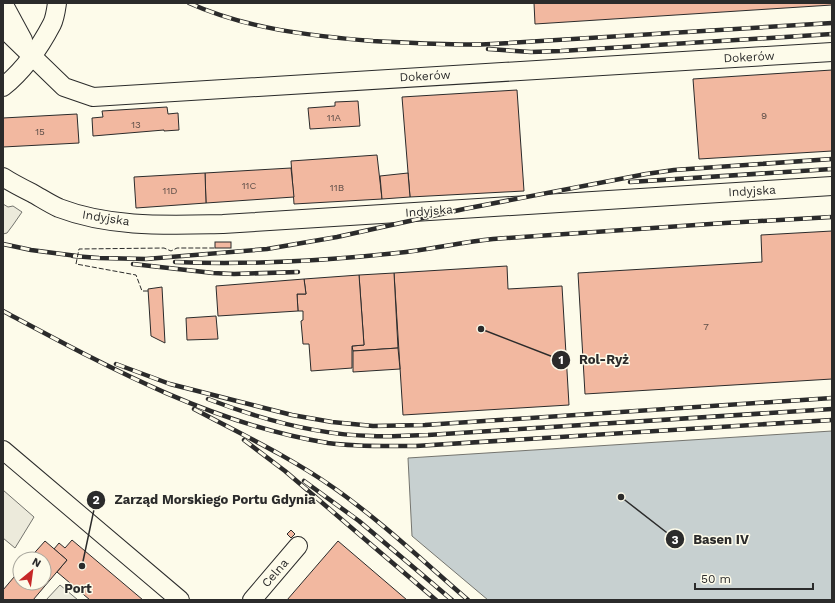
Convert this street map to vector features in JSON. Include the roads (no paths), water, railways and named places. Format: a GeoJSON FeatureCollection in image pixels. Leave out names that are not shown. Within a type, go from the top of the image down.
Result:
{"type":"FeatureCollection","features":[{"type":"Feature","properties":{"kind":"street","name":"Dokerów"},"geometry":{"type":"LineString","coordinates":[[4,3],[32,57]]}},
{"type":"Feature","properties":{"kind":"street"},"geometry":{"type":"LineString","coordinates":[[3,87],[32,57],[52,23],[58,3]]}},
{"type":"Feature","properties":{"kind":"street","name":"Dokerów"},"geometry":{"type":"LineString","coordinates":[[3,28],[64,87],[93,96],[832,52]]}},
{"type":"Feature","properties":{"kind":"street","name":"Indyjska"},"geometry":{"type":"LineString","coordinates":[[3,163],[31,193]]}},
{"type":"Feature","properties":{"kind":"street","name":"Indyjska"},"geometry":{"type":"LineString","coordinates":[[3,177],[58,208],[100,220],[145,224],[223,224],[832,186]]}},
{"type":"Feature","properties":{"kind":"street"},"geometry":{"type":"LineString","coordinates":[[3,450],[180,600]]}},
{"type":"Feature","properties":{"kind":"street","name":"Celna"},"geometry":{"type":"LineString","coordinates":[[252,600],[298,546]]}},
{"type":"Feature","properties":{"kind":"railway"},"geometry":{"type":"LineString","coordinates":[[189,3],[211,12],[256,25],[303,34],[373,41],[462,45],[832,23]]}},
{"type":"Feature","properties":{"kind":"railway"},"geometry":{"type":"LineString","coordinates":[[488,49],[531,52],[561,51],[832,34]]}},
{"type":"Feature","properties":{"kind":"railway"},"geometry":{"type":"LineString","coordinates":[[73,256],[146,259],[267,249],[337,237],[464,209],[646,174],[674,170],[832,159]]}},
{"type":"Feature","properties":{"kind":"railway"},"geometry":{"type":"LineString","coordinates":[[630,182],[832,169]]}},
{"type":"Feature","properties":{"kind":"railway"},"geometry":{"type":"LineString","coordinates":[[175,262],[258,263],[314,260],[409,252],[493,239],[832,217]]}},
{"type":"Feature","properties":{"kind":"railway"},"geometry":{"type":"LineString","coordinates":[[3,244],[31,250],[77,256]]}},
{"type":"Feature","properties":{"kind":"railway"},"geometry":{"type":"LineString","coordinates":[[133,264],[213,273],[234,274],[298,272]]}},
{"type":"Feature","properties":{"kind":"railway"},"geometry":{"type":"LineString","coordinates":[[3,311],[120,372],[201,407],[242,422],[285,434],[328,443],[361,446],[416,446],[832,420]]}},
{"type":"Feature","properties":{"kind":"railway"},"geometry":{"type":"LineString","coordinates":[[116,364],[170,384],[292,415],[332,422],[373,426],[425,425],[832,398]]}},
{"type":"Feature","properties":{"kind":"railway"},"geometry":{"type":"LineString","coordinates":[[208,399],[288,425],[330,433],[379,436],[428,435],[832,409]]}},
{"type":"Feature","properties":{"kind":"railway"},"geometry":{"type":"LineString","coordinates":[[194,409],[283,456],[334,488],[386,528],[468,600]]}},
{"type":"Feature","properties":{"kind":"railway"},"geometry":{"type":"LineString","coordinates":[[244,440],[285,471],[436,600]]}},
{"type":"Feature","properties":{"kind":"railway"},"geometry":{"type":"LineString","coordinates":[[304,481],[359,521],[452,600]]}},
{"type":"Feature","properties":{"kind":"place","name":"Rol-Ryż"},"geometry":{"type":"Point","coordinates":[481,329]}},
{"type":"Feature","properties":{"kind":"place","name":"Basen IV"},"geometry":{"type":"Point","coordinates":[621,497]}},
{"type":"Feature","properties":{"kind":"place","name":"Zarząd Morskiego Portu Gdynia"},"geometry":{"type":"Point","coordinates":[82,566]}},
{"type":"Feature","properties":{"kind":"district","name":"Port"},"geometry":{"type":"Point","coordinates":[78,588]}}]}
